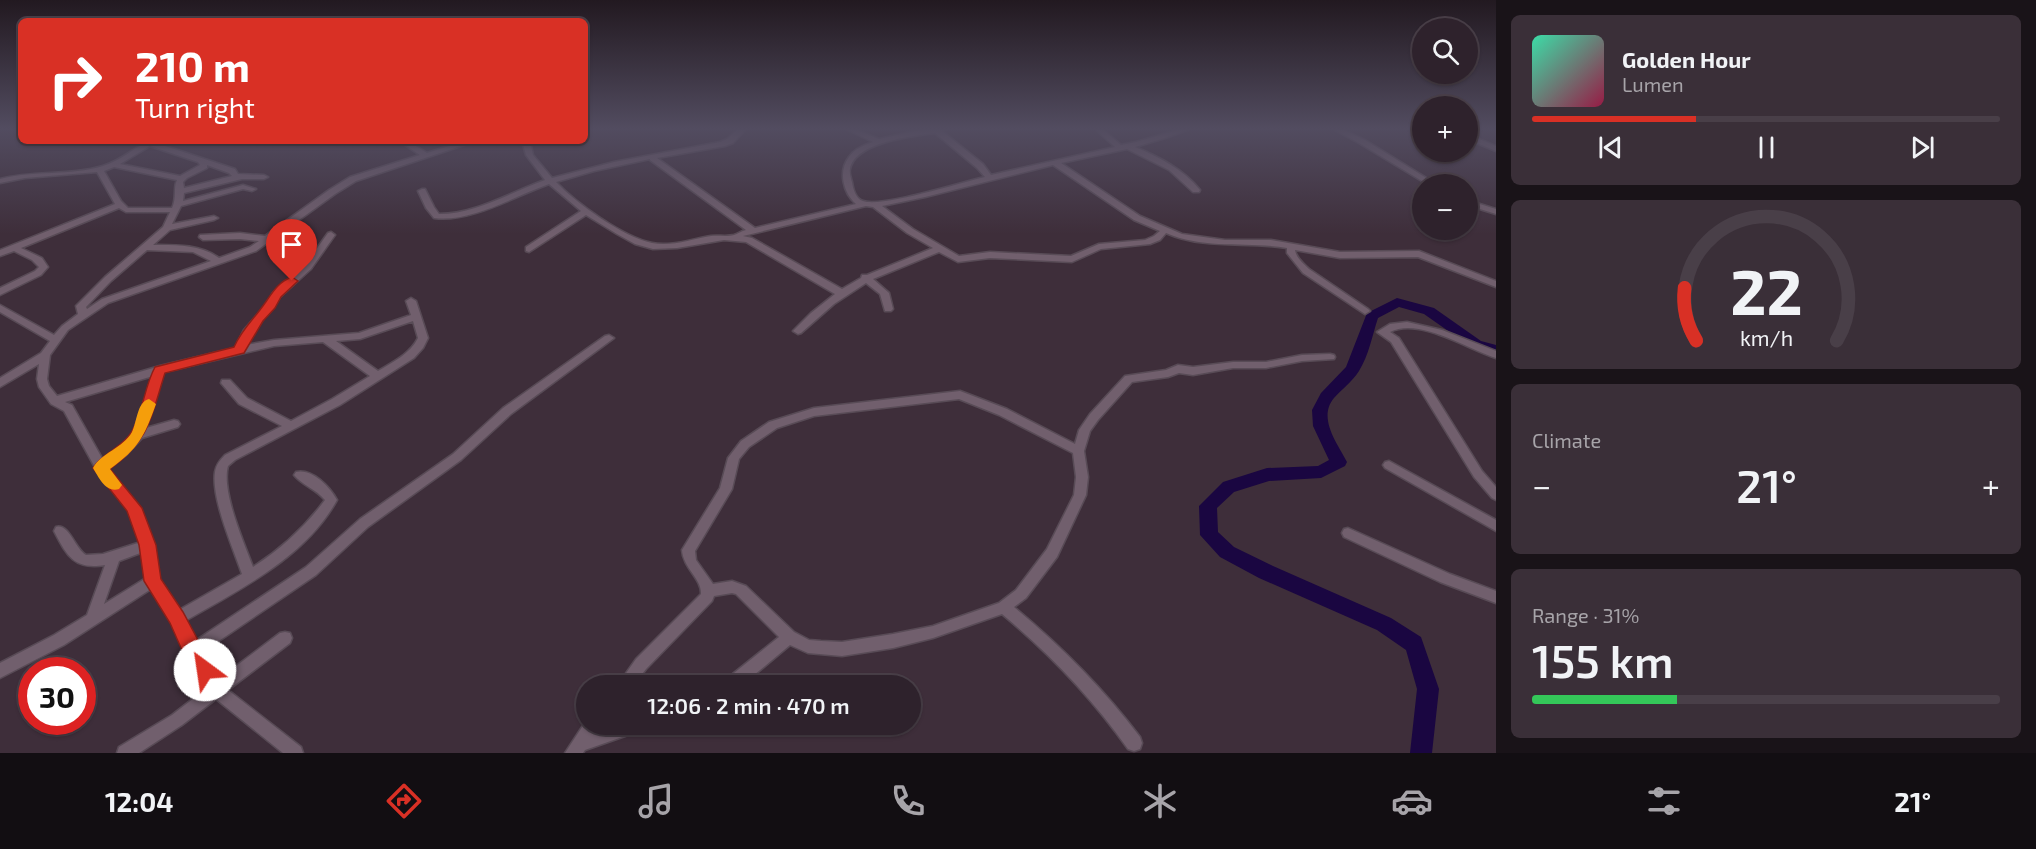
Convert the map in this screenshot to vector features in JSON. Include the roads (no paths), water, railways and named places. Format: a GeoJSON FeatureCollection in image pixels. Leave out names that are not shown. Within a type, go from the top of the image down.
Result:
{"type":"FeatureCollection","features":[{"type":"Feature","properties":{"kind":"street"},"geometry":{"type":"LineString","coordinates":[[83,314],[81,309],[84,302],[167,228],[182,191],[178,184],[181,178],[204,166],[203,164]]}},
{"type":"Feature","properties":{"kind":"street"},"geometry":{"type":"LineString","coordinates":[[211,164],[232,171],[236,176],[264,177]]}},
{"type":"Feature","properties":{"kind":"street"},"geometry":{"type":"LineString","coordinates":[[0,383],[45,355],[64,328],[83,314],[129,291],[253,249],[353,179],[400,164]]}},
{"type":"Feature","properties":{"kind":"street"},"geometry":{"type":"LineString","coordinates":[[534,164],[550,181],[587,211],[634,239],[650,245],[662,246],[720,236],[734,236],[1050,164]]}},
{"type":"Feature","properties":{"kind":"street"},"geometry":{"type":"LineString","coordinates":[[422,191],[430,208],[437,216],[445,217],[507,198],[550,181],[625,164]]}},
{"type":"Feature","properties":{"kind":"street"},"geometry":{"type":"LineString","coordinates":[[661,164],[754,231]]}},
{"type":"Feature","properties":{"kind":"street"},"geometry":{"type":"LineString","coordinates":[[847,164],[845,167],[845,177],[857,201],[871,204],[938,249],[958,259],[990,255],[1072,259],[1099,247],[1147,242],[1157,238],[1164,231]]}},
{"type":"Feature","properties":{"kind":"street"},"geometry":{"type":"LineString","coordinates":[[978,164],[989,177]]}},
{"type":"Feature","properties":{"kind":"street"},"geometry":{"type":"LineString","coordinates":[[1057,164],[1137,218],[1164,231],[1203,241],[1271,243],[1340,255],[1419,254],[1496,284]]}},
{"type":"Feature","properties":{"kind":"street"},"geometry":{"type":"LineString","coordinates":[[1164,164],[1171,167],[1196,190]]}},
{"type":"Feature","properties":{"kind":"street"},"geometry":{"type":"LineString","coordinates":[[1399,164],[1413,174]]}},
{"type":"Feature","properties":{"kind":"street"},"geometry":{"type":"LineString","coordinates":[[0,181],[30,174],[100,170],[113,165],[181,178]]}},
{"type":"Feature","properties":{"kind":"street"},"geometry":{"type":"LineString","coordinates":[[100,170],[120,205],[126,210],[135,212],[177,207],[243,187],[252,189]]}},
{"type":"Feature","properties":{"kind":"street"},"geometry":{"type":"LineString","coordinates":[[182,191],[247,175]]}},
{"type":"Feature","properties":{"kind":"street"},"geometry":{"type":"LineString","coordinates":[[0,253],[120,205]]}},
{"type":"Feature","properties":{"kind":"street"},"geometry":{"type":"LineString","coordinates":[[1478,206],[1496,212]]}},
{"type":"Feature","properties":{"kind":"street"},"geometry":{"type":"LineString","coordinates":[[530,249],[587,211]]}},
{"type":"Feature","properties":{"kind":"street"},"geometry":{"type":"LineString","coordinates":[[167,228],[214,218]]}},
{"type":"Feature","properties":{"kind":"street"},"geometry":{"type":"LineString","coordinates":[[239,350],[247,332],[270,306],[276,295],[308,267],[331,235]]}},
{"type":"Feature","properties":{"kind":"street"},"geometry":{"type":"LineString","coordinates":[[203,237],[240,236],[269,239]]}},
{"type":"Feature","properties":{"kind":"street"},"geometry":{"type":"LineString","coordinates":[[734,236],[758,244],[841,293]]}},
{"type":"Feature","properties":{"kind":"street"},"geometry":{"type":"LineString","coordinates":[[0,292],[38,273],[44,267],[39,259],[24,254],[14,247]]}},
{"type":"Feature","properties":{"kind":"street"},"geometry":{"type":"LineString","coordinates":[[145,247],[198,249],[219,262]]}},
{"type":"Feature","properties":{"kind":"street"},"geometry":{"type":"LineString","coordinates":[[1291,247],[1291,253],[1301,268],[1365,311]]}},
{"type":"Feature","properties":{"kind":"street"},"geometry":{"type":"LineString","coordinates":[[798,331],[841,293],[865,277],[938,249]]}},
{"type":"Feature","properties":{"kind":"street"},"geometry":{"type":"LineString","coordinates":[[865,277],[884,293],[888,309]]}},
{"type":"Feature","properties":{"kind":"street"},"geometry":{"type":"LineString","coordinates":[[249,575],[223,491],[221,470],[228,458],[336,402],[410,356],[423,338],[411,302]]}},
{"type":"Feature","properties":{"kind":"street"},"geometry":{"type":"LineString","coordinates":[[0,308],[56,340]]}},
{"type":"Feature","properties":{"kind":"street"},"geometry":{"type":"LineString","coordinates":[[55,401],[160,370],[239,350],[274,343],[360,336],[415,316]]}},
{"type":"Feature","properties":{"kind":"street"},"geometry":{"type":"LineString","coordinates":[[1496,355],[1441,332],[1413,327],[1388,327],[1382,332],[1395,340],[1478,474],[1496,495]]}},
{"type":"Feature","properties":{"kind":"street"},"geometry":{"type":"LineString","coordinates":[[192,651],[311,571],[364,523],[457,456],[507,411],[609,338]]}},
{"type":"Feature","properties":{"kind":"street"},"geometry":{"type":"LineString","coordinates":[[327,340],[378,376]]}},
{"type":"Feature","properties":{"kind":"street"},"geometry":{"type":"LineString","coordinates":[[45,355],[42,379],[44,387],[55,401],[68,408],[101,468],[134,508],[148,545],[153,581],[177,618],[192,651],[218,690],[286,750]]}},
{"type":"Feature","properties":{"kind":"street"},"geometry":{"type":"LineString","coordinates":[[709,591],[732,586],[741,590],[789,637],[808,646],[842,649],[933,632],[1004,608],[1020,594],[1052,553],[1080,495],[1082,477],[1078,451],[1085,430],[1129,379],[1168,373],[1178,369],[1266,365],[1302,358],[1330,357]]}},
{"type":"Feature","properties":{"kind":"street"},"geometry":{"type":"LineString","coordinates":[[101,468],[123,452],[138,435],[160,370]]}},
{"type":"Feature","properties":{"kind":"street"},"geometry":{"type":"LineString","coordinates":[[226,383],[243,401],[292,426]]}},
{"type":"Feature","properties":{"kind":"street"},"geometry":{"type":"LineString","coordinates":[[632,675],[707,597],[709,591],[707,585],[691,566],[688,549],[726,489],[734,458],[756,435],[789,418],[843,407],[960,395],[1003,412],[1078,451]]}},
{"type":"Feature","properties":{"kind":"street"},"geometry":{"type":"LineString","coordinates":[[138,435],[174,424]]}},
{"type":"Feature","properties":{"kind":"street"},"geometry":{"type":"LineString","coordinates":[[1389,465],[1496,526]]}},
{"type":"Feature","properties":{"kind":"street"},"geometry":{"type":"LineString","coordinates":[[177,618],[281,555],[296,543],[331,500],[327,493],[300,475]]}},
{"type":"Feature","properties":{"kind":"street"},"geometry":{"type":"LineString","coordinates":[[60,531],[79,558],[93,561],[114,557],[148,545]]}},
{"type":"Feature","properties":{"kind":"street"},"geometry":{"type":"LineString","coordinates":[[1348,533],[1445,578],[1496,597]]}},
{"type":"Feature","properties":{"kind":"street"},"geometry":{"type":"LineString","coordinates":[[93,618],[114,557]]}},
{"type":"Feature","properties":{"kind":"street"},"geometry":{"type":"LineString","coordinates":[[0,671],[30,656],[153,581]]}},
{"type":"Feature","properties":{"kind":"street"},"geometry":{"type":"LineString","coordinates":[[1004,608],[1073,667],[1097,693],[1134,743]]}},
{"type":"Feature","properties":{"kind":"street"},"geometry":{"type":"LineString","coordinates":[[742,675],[789,637]]}},
{"type":"Feature","properties":{"kind":"street"},"geometry":{"type":"LineString","coordinates":[[129,752],[218,690],[285,638]]}},
{"type":"Feature","properties":{"kind":"street"},"geometry":{"type":"LineString","coordinates":[[576,748],[586,735]]}},
{"type":"Feature","properties":{"kind":"street"},"geometry":{"type":"LineString","coordinates":[[576,748],[611,735]]}},
{"type":"Feature","properties":{"kind":"waterway"},"geometry":{"type":"LineString","coordinates":[[1421,753],[1428,689],[1414,644],[1384,624],[1266,572],[1227,552],[1209,535],[1208,506],[1229,487],[1267,475],[1321,472],[1339,462],[1320,421],[1321,405],[1353,369],[1372,316],[1397,302],[1429,311],[1476,344],[1496,350]]}}]}
